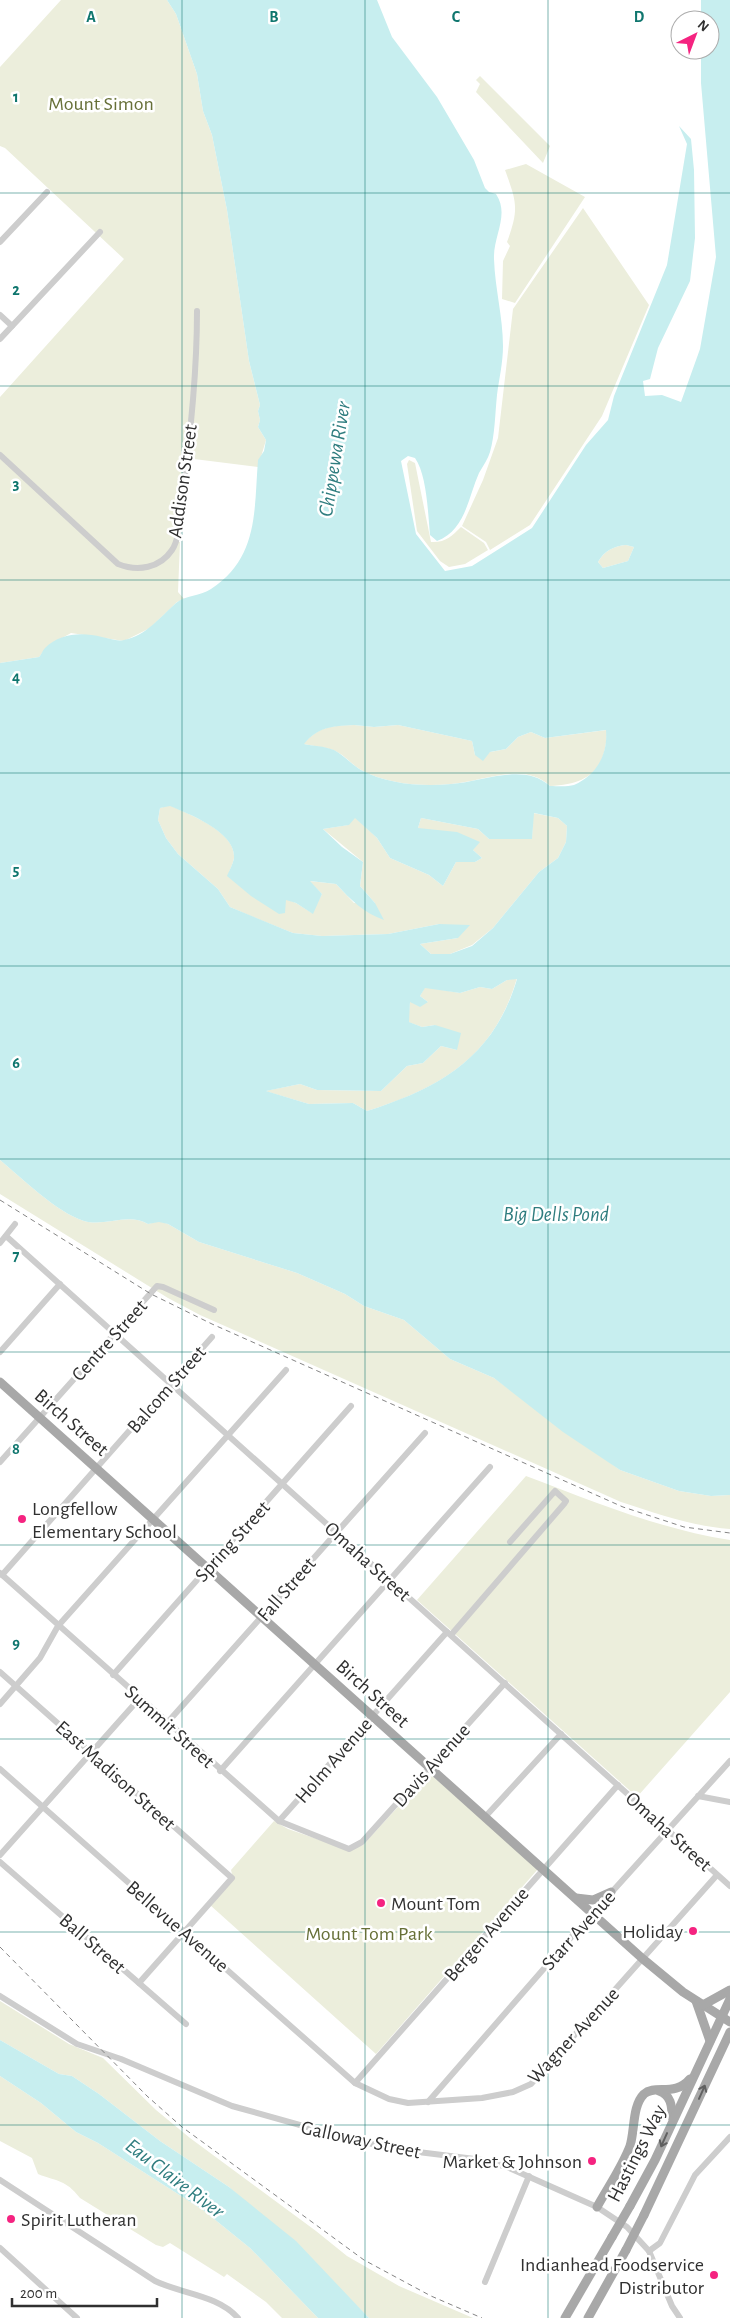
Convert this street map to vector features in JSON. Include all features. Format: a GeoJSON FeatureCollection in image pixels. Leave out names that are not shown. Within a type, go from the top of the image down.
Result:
{"type":"FeatureCollection","features":[{"type":"Feature","properties":{"kind":"main road","name":"Birch Street"},"geometry":{"type":"LineString","coordinates":[[0,1382],[97,1467],[153,1520],[642,1959],[700,2003],[726,2019]]}},
{"type":"Feature","properties":{"kind":"main road"},"geometry":{"type":"LineString","coordinates":[[574,1896],[587,1901],[597,1899],[611,1892]]}},
{"type":"Feature","properties":{"kind":"main road"},"geometry":{"type":"LineString","coordinates":[[710,2041],[700,2003],[730,1990]]}},
{"type":"Feature","properties":{"kind":"main road","name":"Hastings Way"},"geometry":{"type":"LineString","coordinates":[[565,2318],[630,2206],[710,2041],[726,2019],[730,1999]]}},
{"type":"Feature","properties":{"kind":"main road","name":"Hastings Way"},"geometry":{"type":"LineString","coordinates":[[588,2318],[644,2215],[730,2032]]}},
{"type":"Feature","properties":{"kind":"main road"},"geometry":{"type":"LineString","coordinates":[[718,2056],[730,2046]]}},
{"type":"Feature","properties":{"kind":"main road"},"geometry":{"type":"LineString","coordinates":[[597,2207],[630,2146],[638,2103],[647,2092],[670,2090],[684,2085],[694,2075]]}},
{"type":"Feature","properties":{"kind":"main road"},"geometry":{"type":"LineString","coordinates":[[659,2090],[664,2092],[670,2102],[672,2121]]}},
{"type":"Feature","properties":{"kind":"street"},"geometry":{"type":"LineString","coordinates":[[0,242],[47,192]]}},
{"type":"Feature","properties":{"kind":"street"},"geometry":{"type":"LineString","coordinates":[[0,339],[100,232]]}},
{"type":"Feature","properties":{"kind":"street","name":"Addison Street"},"geometry":{"type":"LineString","coordinates":[[0,455],[118,564],[138,569],[156,564],[165,558],[176,542],[188,456],[197,311]]}},
{"type":"Feature","properties":{"kind":"street"},"geometry":{"type":"LineString","coordinates":[[0,315],[12,326]]}},
{"type":"Feature","properties":{"kind":"street"},"geometry":{"type":"LineString","coordinates":[[0,1243],[15,1224]]}},
{"type":"Feature","properties":{"kind":"street","name":"Omaha Street"},"geometry":{"type":"LineString","coordinates":[[6,1236],[172,1383],[730,1886]]}},
{"type":"Feature","properties":{"kind":"street"},"geometry":{"type":"LineString","coordinates":[[0,1352],[60,1284]]}},
{"type":"Feature","properties":{"kind":"street","name":"Centre Street"},"geometry":{"type":"LineString","coordinates":[[0,1462],[157,1286],[163,1286],[214,1310]]}},
{"type":"Feature","properties":{"kind":"street","name":"Balcom Street"},"geometry":{"type":"LineString","coordinates":[[1,1574],[212,1337]]}},
{"type":"Feature","properties":{"kind":"street"},"geometry":{"type":"LineString","coordinates":[[0,1704],[40,1658],[58,1626],[286,1370]]}},
{"type":"Feature","properties":{"kind":"street","name":"Spring Street"},"geometry":{"type":"LineString","coordinates":[[112,1675],[351,1406]]}},
{"type":"Feature","properties":{"kind":"street","name":"Fall Street"},"geometry":{"type":"LineString","coordinates":[[167,1723],[425,1432]]}},
{"type":"Feature","properties":{"kind":"street"},"geometry":{"type":"LineString","coordinates":[[220,1771],[490,1468]]}},
{"type":"Feature","properties":{"kind":"street","name":"Holm Avenue"},"geometry":{"type":"LineString","coordinates":[[279,1821],[564,1504],[566,1501],[559,1492],[555,1491],[510,1542]]}},
{"type":"Feature","properties":{"kind":"street","name":"Summit Street"},"geometry":{"type":"LineString","coordinates":[[1,1574],[220,1771],[279,1821],[349,1849],[357,1846]]}},
{"type":"Feature","properties":{"kind":"street","name":"East Madison Street"},"geometry":{"type":"LineString","coordinates":[[0,1672],[232,1878],[184,1932]]}},
{"type":"Feature","properties":{"kind":"street","name":"Davis Avenue"},"geometry":{"type":"LineString","coordinates":[[357,1846],[504,1683]]}},
{"type":"Feature","properties":{"kind":"street"},"geometry":{"type":"LineString","coordinates":[[0,1855],[139,1699]]}},
{"type":"Feature","properties":{"kind":"street"},"geometry":{"type":"LineString","coordinates":[[485,1817],[561,1734]]}},
{"type":"Feature","properties":{"kind":"street","name":"Starr Avenue"},"geometry":{"type":"LineString","coordinates":[[428,2102],[592,1913],[730,1760]]}},
{"type":"Feature","properties":{"kind":"street","name":"Bellevue Avenue"},"geometry":{"type":"LineString","coordinates":[[0,1769],[355,2083]]}},
{"type":"Feature","properties":{"kind":"street","name":"Bergen Avenue"},"geometry":{"type":"LineString","coordinates":[[355,2083],[618,1785]]}},
{"type":"Feature","properties":{"kind":"street"},"geometry":{"type":"LineString","coordinates":[[698,1796],[730,1802]]}},
{"type":"Feature","properties":{"kind":"street","name":"Ball Street"},"geometry":{"type":"LineString","coordinates":[[0,1862],[186,2024]]}},
{"type":"Feature","properties":{"kind":"street","name":"Wagner Avenue"},"geometry":{"type":"LineString","coordinates":[[355,2083],[390,2099],[408,2103],[482,2098],[513,2092],[531,2084],[718,1875]]}},
{"type":"Feature","properties":{"kind":"street"},"geometry":{"type":"LineString","coordinates":[[139,1983],[184,1932]]}},
{"type":"Feature","properties":{"kind":"street","name":"Galloway Street"},"geometry":{"type":"LineString","coordinates":[[0,1996],[77,2044],[121,2059],[232,2106],[386,2147],[483,2160],[529,2176],[597,2207],[627,2227],[649,2251],[672,2306],[680,2318]]}},
{"type":"Feature","properties":{"kind":"street"},"geometry":{"type":"LineString","coordinates":[[649,2251],[660,2243],[680,2201],[699,2169],[730,2137]]}},
{"type":"Feature","properties":{"kind":"street"},"geometry":{"type":"LineString","coordinates":[[485,2282],[529,2176]]}},
{"type":"Feature","properties":{"kind":"street"},"geometry":{"type":"LineString","coordinates":[[0,2180],[156,2281],[176,2290],[222,2305],[237,2318]]}},
{"type":"Feature","properties":{"kind":"street"},"geometry":{"type":"LineString","coordinates":[[0,2248],[77,2318]]}},
{"type":"Feature","properties":{"kind":"green space","name":"Mount Simon"},"geometry":{"type":"Polygon","coordinates":[[[61,0],[167,0],[176,14],[197,74],[203,111],[212,135],[227,210],[249,361],[260,405],[258,427],[266,440],[258,467],[186,458],[174,541],[180,542],[178,592],[184,599],[177,602],[150,628],[124,641],[71,633],[48,646],[39,657],[0,663],[0,397],[124,259],[5,148],[0,146],[0,67],[61,0]]]}},
{"type":"Feature","properties":{"kind":"green space"},"geometry":{"type":"Polygon","coordinates":[[[480,76],[550,146],[543,163],[476,92],[480,84],[476,80],[480,76]]]}},
{"type":"Feature","properties":{"kind":"green space"},"geometry":{"type":"Polygon","coordinates":[[[526,164],[585,197],[515,303],[502,299],[503,261],[510,246],[507,242],[515,213],[514,199],[505,170],[526,164]]]}},
{"type":"Feature","properties":{"kind":"green space"},"geometry":{"type":"Polygon","coordinates":[[[583,208],[649,305],[602,416],[530,525],[490,550],[486,542],[462,526],[483,480],[498,438],[513,309],[583,208]]]}},
{"type":"Feature","properties":{"kind":"green space"},"geometry":{"type":"Polygon","coordinates":[[[409,460],[415,463],[431,542],[444,540],[461,527],[484,543],[488,550],[465,564],[449,567],[440,561],[417,531],[407,464],[409,460]]]}},
{"type":"Feature","properties":{"kind":"green space"},"geometry":{"type":"Polygon","coordinates":[[[626,545],[634,547],[628,561],[603,568],[598,562],[610,550],[626,545]]]}},
{"type":"Feature","properties":{"kind":"green space"},"geometry":{"type":"Polygon","coordinates":[[[354,725],[374,727],[398,725],[472,741],[475,755],[506,749],[518,737],[531,732],[545,738],[607,730],[606,744],[599,765],[592,773],[575,782],[550,786],[540,779],[528,775],[515,774],[440,785],[428,785],[382,779],[361,770],[333,750],[303,744],[320,730],[354,725]]]}},
{"type":"Feature","properties":{"kind":"green space"},"geometry":{"type":"Polygon","coordinates":[[[170,805],[210,825],[228,840],[233,848],[234,858],[228,876],[296,903],[312,913],[322,894],[309,881],[336,884],[354,903],[375,903],[360,886],[363,862],[323,829],[348,825],[355,817],[377,838],[390,858],[429,875],[443,886],[456,862],[475,862],[482,858],[473,850],[418,828],[421,818],[478,829],[489,839],[532,839],[533,813],[558,818],[567,826],[566,842],[558,858],[539,872],[493,928],[472,945],[450,954],[431,954],[420,944],[458,938],[439,924],[388,934],[322,936],[293,933],[230,907],[218,889],[178,854],[166,838],[158,820],[160,808],[170,805]]]}},
{"type":"Feature","properties":{"kind":"green space"},"geometry":{"type":"Polygon","coordinates":[[[517,978],[507,1005],[494,1029],[479,1049],[461,1066],[441,1080],[418,1092],[367,1111],[353,1103],[309,1104],[265,1091],[300,1084],[317,1090],[381,1091],[407,1066],[423,1063],[441,1046],[457,1050],[435,1025],[422,1027],[408,1022],[410,1002],[428,1002],[420,996],[425,987],[460,993],[480,987],[492,989],[507,980],[517,978]]]}},
{"type":"Feature","properties":{"kind":"green space"},"geometry":{"type":"Polygon","coordinates":[[[0,1160],[51,1203],[73,1217],[92,1222],[133,1219],[148,1224],[159,1221],[168,1224],[199,1242],[297,1273],[345,1294],[364,1306],[404,1320],[450,1359],[494,1378],[620,1470],[679,1491],[711,1496],[730,1495],[730,1529],[689,1522],[621,1502],[200,1315],[168,1298],[0,1194],[0,1160]]]}},
{"type":"Feature","properties":{"kind":"green space"},"geometry":{"type":"Polygon","coordinates":[[[526,1476],[652,1522],[730,1540],[730,1692],[637,1797],[417,1600],[526,1476]]]}},
{"type":"Feature","properties":{"kind":"green space","name":"Mount Tom Park"},"geometry":{"type":"Polygon","coordinates":[[[429,1773],[538,1869],[376,2054],[210,1905],[233,1878],[231,1870],[274,1821],[288,1829],[349,1850],[363,1845],[429,1773]]]}},
{"type":"Feature","properties":{"kind":"green space"},"geometry":{"type":"Polygon","coordinates":[[[0,2001],[69,2044],[103,2058],[156,2110],[190,2138],[347,2256],[399,2286],[473,2318],[369,2318],[229,2187],[160,2141],[99,2094],[72,2076],[59,2074],[0,2040],[0,2001]]]}},
{"type":"Feature","properties":{"kind":"green space"},"geometry":{"type":"Polygon","coordinates":[[[0,2076],[41,2103],[76,2132],[98,2143],[203,2210],[250,2248],[318,2318],[282,2318],[266,2302],[227,2274],[224,2277],[170,2243],[163,2247],[156,2245],[80,2198],[70,2187],[38,2174],[32,2158],[0,2141],[0,2076]]]}},
{"type":"Feature","properties":{"kind":"water","name":"Big Dells Pond"},"geometry":{"type":"Polygon","coordinates":[[[167,0],[377,0],[392,37],[437,97],[474,160],[485,188],[489,192],[496,194],[500,202],[501,218],[494,250],[494,259],[502,324],[503,352],[493,439],[489,455],[479,473],[465,512],[447,536],[437,541],[430,535],[426,495],[419,465],[415,458],[408,456],[401,461],[416,534],[445,571],[472,566],[532,528],[586,445],[608,420],[614,396],[667,265],[687,144],[679,126],[691,139],[694,170],[695,238],[690,281],[658,348],[650,379],[643,381],[645,396],[662,395],[681,402],[700,349],[716,257],[701,83],[701,60],[720,60],[720,10],[701,10],[701,0],[730,0],[730,1495],[711,1496],[679,1491],[620,1470],[563,1432],[494,1378],[450,1359],[404,1320],[364,1306],[345,1294],[297,1273],[199,1242],[168,1224],[159,1222],[148,1224],[133,1219],[92,1222],[73,1217],[51,1203],[0,1160],[0,663],[39,657],[44,649],[57,639],[72,635],[87,634],[119,641],[132,638],[146,630],[180,600],[203,593],[227,577],[238,563],[251,531],[256,496],[258,460],[264,451],[266,440],[258,427],[260,405],[249,361],[227,210],[212,135],[203,111],[197,74],[176,14],[167,0]],[[626,545],[613,548],[603,555],[598,562],[603,568],[628,561],[634,547],[626,545]],[[354,725],[326,728],[309,738],[304,744],[334,750],[358,768],[382,779],[417,785],[463,783],[515,774],[528,775],[550,786],[574,785],[595,770],[603,755],[606,739],[606,730],[545,738],[531,732],[518,737],[506,749],[490,752],[483,761],[475,755],[472,741],[398,725],[374,727],[354,725]],[[170,806],[160,808],[158,820],[166,838],[178,854],[218,889],[230,907],[293,933],[322,936],[388,934],[439,924],[470,925],[458,938],[420,944],[431,954],[450,954],[472,946],[493,928],[539,872],[558,858],[566,842],[567,826],[558,818],[534,813],[532,839],[489,839],[478,829],[421,818],[418,828],[457,832],[480,842],[473,850],[482,858],[475,862],[456,862],[443,886],[429,875],[390,858],[377,838],[355,818],[349,825],[323,829],[342,847],[363,862],[360,886],[375,903],[384,920],[370,914],[358,905],[336,884],[310,881],[322,894],[313,914],[296,903],[286,900],[285,913],[279,914],[251,896],[227,876],[234,858],[233,849],[220,832],[199,819],[170,806]],[[517,979],[507,980],[492,989],[480,987],[460,993],[425,988],[420,996],[428,1002],[420,1007],[410,1002],[409,1022],[422,1027],[435,1025],[461,1033],[457,1050],[441,1046],[423,1063],[407,1066],[381,1091],[317,1090],[300,1084],[266,1091],[309,1104],[353,1103],[367,1111],[418,1092],[461,1066],[479,1049],[494,1029],[507,1006],[517,979]]]}},
{"type":"Feature","properties":{"kind":"water","name":"Eau Claire River"},"geometry":{"type":"Polygon","coordinates":[[[0,2040],[59,2074],[72,2076],[99,2094],[160,2141],[229,2187],[296,2241],[369,2318],[318,2318],[250,2248],[203,2210],[98,2143],[76,2132],[41,2103],[0,2076],[0,2040]]]}},
{"type":"Feature","properties":{"kind":"railway"},"geometry":{"type":"LineString","coordinates":[[0,1200],[151,1294],[212,1324],[623,1507],[684,1527],[730,1533]]}},
{"type":"Feature","properties":{"kind":"railway"},"geometry":{"type":"LineString","coordinates":[[0,1947],[147,2096],[182,2127],[364,2260],[431,2296],[482,2318]]}},
{"type":"Feature","properties":{"kind":"place","name":"Longfellow Elementary School"},"geometry":{"type":"Point","coordinates":[22,1519]}},
{"type":"Feature","properties":{"kind":"place","name":"Mount Tom"},"geometry":{"type":"Point","coordinates":[381,1903]}},
{"type":"Feature","properties":{"kind":"place","name":"Holiday"},"geometry":{"type":"Point","coordinates":[693,1931]}},
{"type":"Feature","properties":{"kind":"place","name":"Market & Johnson"},"geometry":{"type":"Point","coordinates":[592,2161]}},
{"type":"Feature","properties":{"kind":"place","name":"Spirit Lutheran"},"geometry":{"type":"Point","coordinates":[11,2219]}},
{"type":"Feature","properties":{"kind":"place","name":"Indianhead Foodservice Distributor"},"geometry":{"type":"Point","coordinates":[714,2275]}},
{"type":"Feature","properties":{"kind":"water label","name":"Chippewa River"},"geometry":{"type":"Point","coordinates":[334,459]}}]}
